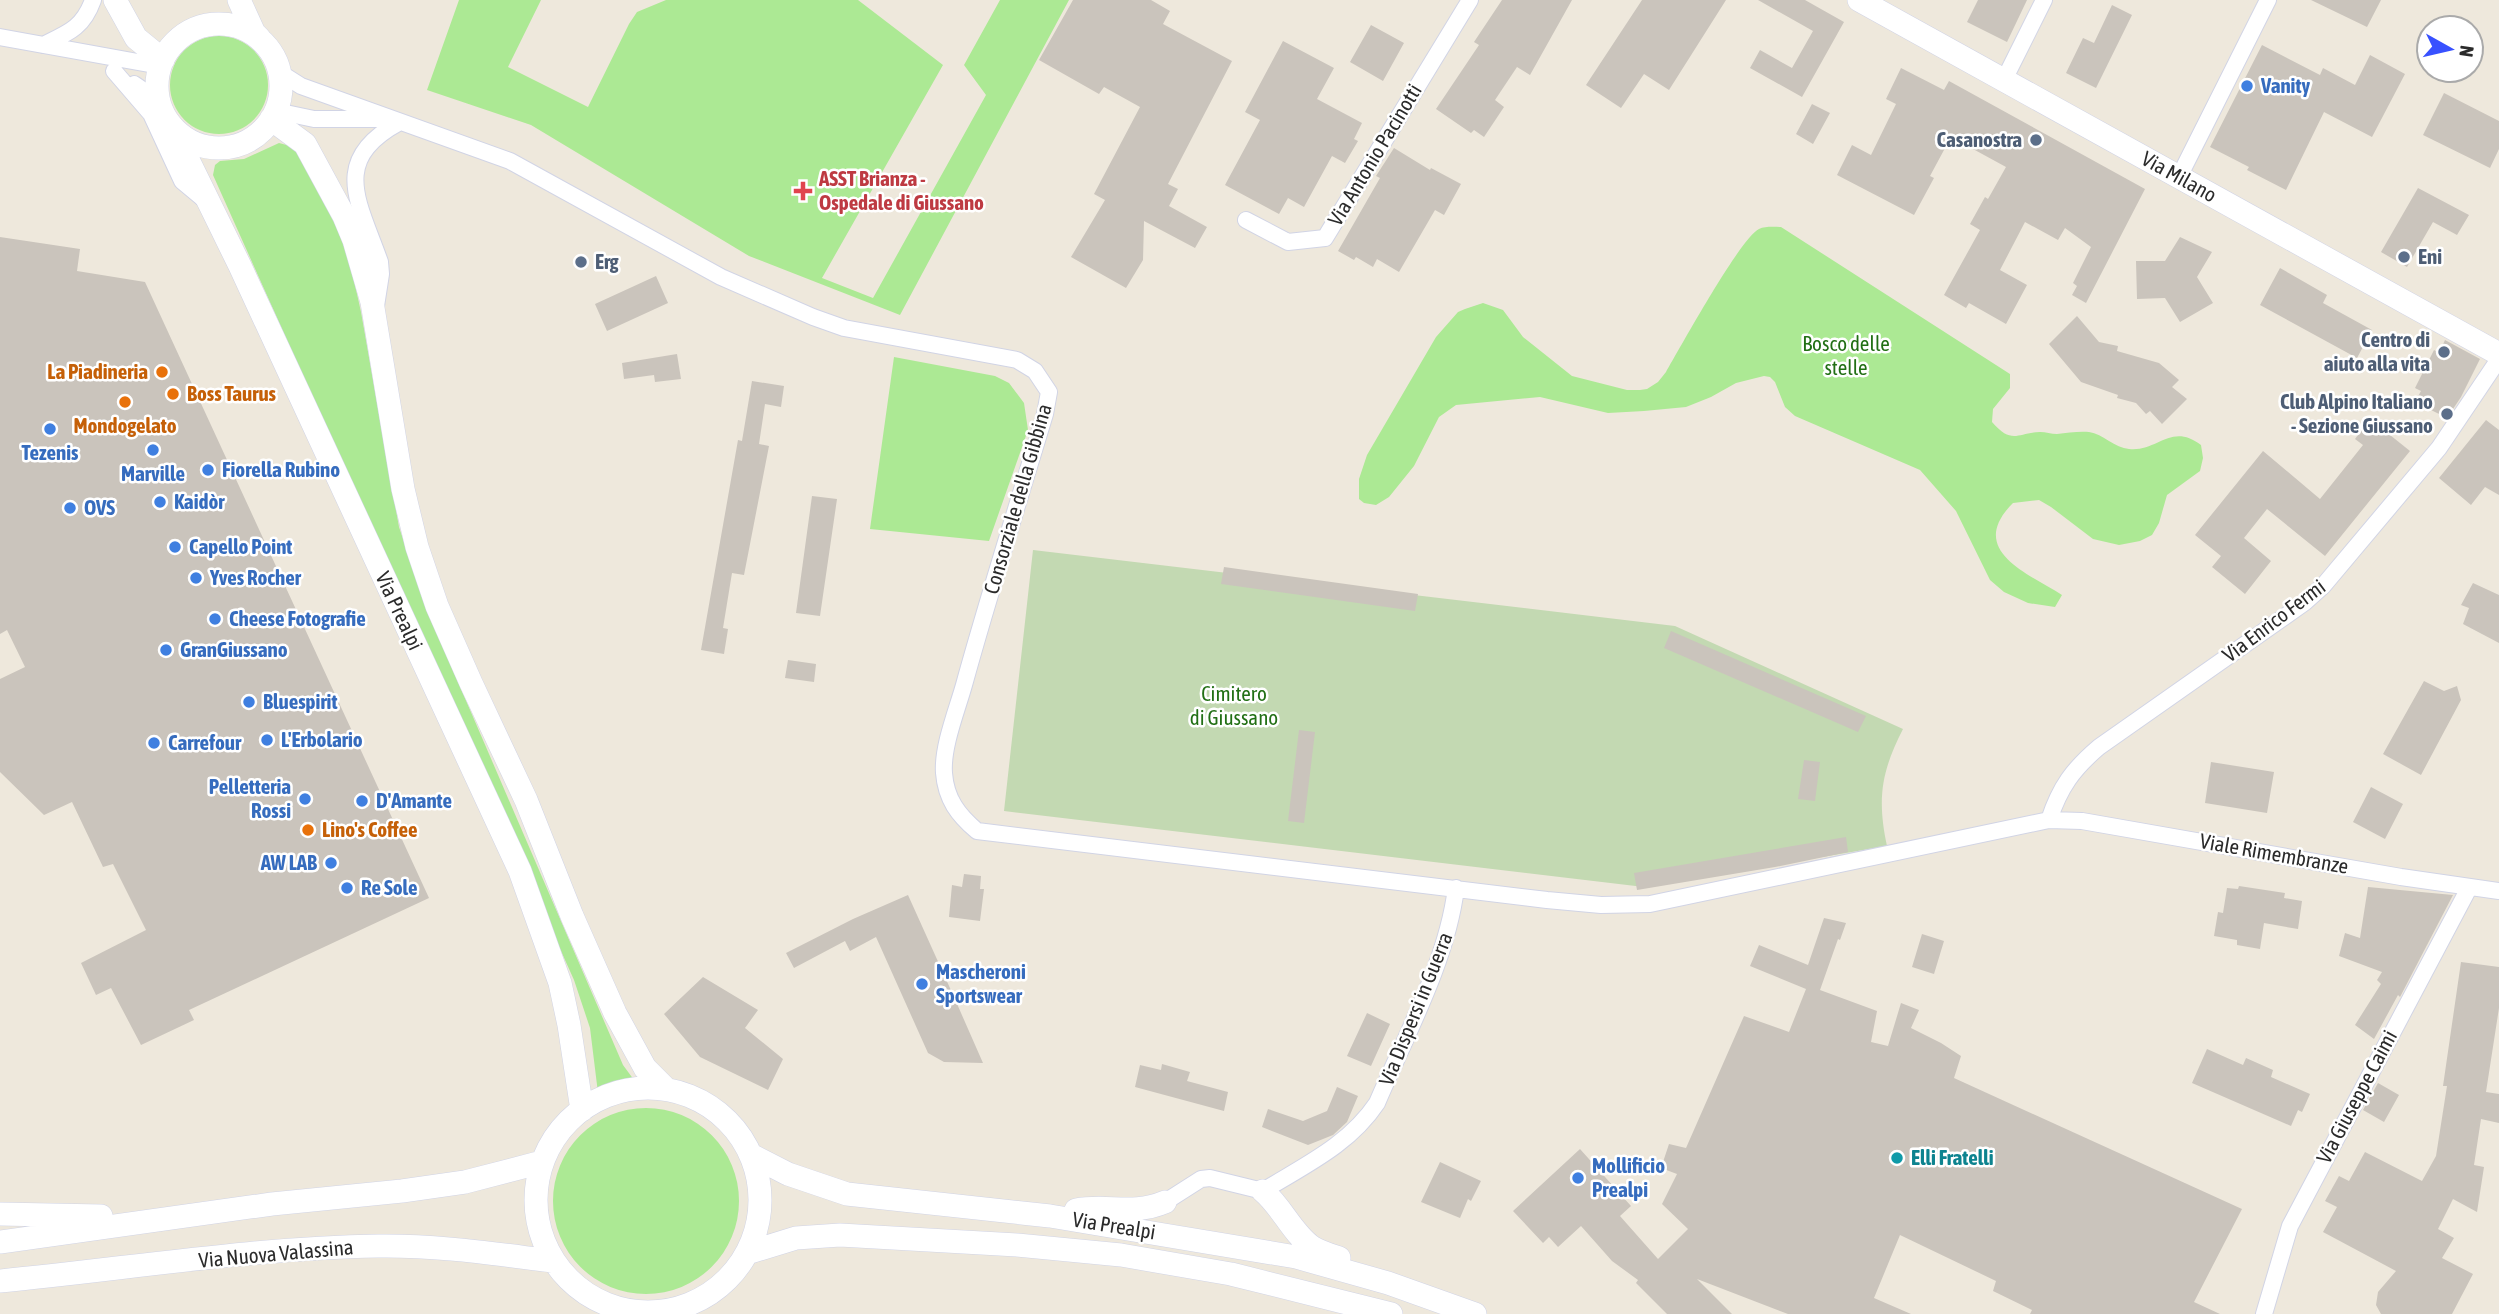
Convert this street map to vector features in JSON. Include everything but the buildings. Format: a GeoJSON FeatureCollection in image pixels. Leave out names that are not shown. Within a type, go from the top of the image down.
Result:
{"type":"FeatureCollection","features":[{"type":"Feature","properties":{"kind":"main road"},"geometry":{"type":"LineString","coordinates":[[116,0],[136,38],[162,63]]}},
{"type":"Feature","properties":{"kind":"main road"},"geometry":{"type":"LineString","coordinates":[[239,0],[254,33],[262,41],[270,50],[279,72],[280,99],[274,115],[261,131],[247,141],[224,147],[199,145],[184,138],[172,127],[159,101],[157,84],[162,63],[171,47],[181,37],[207,25],[237,26],[262,41]]}},
{"type":"Feature","properties":{"kind":"main road","name":"Via Milano"},"geometry":{"type":"LineString","coordinates":[[1859,0],[2499,354]]}},
{"type":"Feature","properties":{"kind":"main road","name":"Via Prealpi"},"geometry":{"type":"LineString","coordinates":[[274,115],[305,145],[354,240],[374,316],[403,489],[417,547],[437,606],[526,800],[572,916],[615,1013],[645,1068],[666,1089]]}},
{"type":"Feature","properties":{"kind":"main road","name":"Via Prealpi"},"geometry":{"type":"LineString","coordinates":[[172,127],[520,871],[560,983],[582,1110]]}},
{"type":"Feature","properties":{"kind":"main road"},"geometry":{"type":"LineString","coordinates":[[650,1087],[666,1089],[708,1105],[733,1127],[751,1155],[759,1187],[758,1221],[747,1253],[735,1272],[697,1307],[655,1313],[615,1310],[587,1295],[568,1280],[553,1261],[539,1230],[535,1195],[542,1162],[554,1138],[595,1101],[621,1090],[650,1087]]}},
{"type":"Feature","properties":{"kind":"main road","name":"Via Prealpi"},"geometry":{"type":"LineString","coordinates":[[751,1155],[788,1174],[847,1194],[1050,1216],[1296,1258],[1388,1283],[1475,1314]]}},
{"type":"Feature","properties":{"kind":"main road"},"geometry":{"type":"LineString","coordinates":[[0,1242],[465,1182],[542,1162]]}},
{"type":"Feature","properties":{"kind":"main road"},"geometry":{"type":"LineString","coordinates":[[1263,1191],[1273,1199],[1297,1232],[1312,1247],[1360,1265],[1388,1283]]}},
{"type":"Feature","properties":{"kind":"main road"},"geometry":{"type":"LineString","coordinates":[[1050,1216],[1090,1208],[1137,1210],[1165,1202]]}},
{"type":"Feature","properties":{"kind":"main road"},"geometry":{"type":"LineString","coordinates":[[0,1214],[122,1216],[160,1220]]}},
{"type":"Feature","properties":{"kind":"main road","name":"Via Prealpi"},"geometry":{"type":"LineString","coordinates":[[747,1253],[796,1238],[840,1235],[1017,1245],[1121,1255],[1231,1274],[1391,1314]]}},
{"type":"Feature","properties":{"kind":"main road","name":"Via Nuova Valassina"},"geometry":{"type":"LineString","coordinates":[[0,1281],[234,1257],[380,1246],[443,1248],[553,1261]]}},
{"type":"Feature","properties":{"kind":"street"},"geometry":{"type":"LineString","coordinates":[[43,45],[74,29],[88,14],[93,0]]}},
{"type":"Feature","properties":{"kind":"street","name":"Via Antonio Pacinotti"},"geometry":{"type":"LineString","coordinates":[[1246,220],[1288,242],[1325,238],[1470,0]]}},
{"type":"Feature","properties":{"kind":"street"},"geometry":{"type":"LineString","coordinates":[[2004,80],[2044,0]]}},
{"type":"Feature","properties":{"kind":"street"},"geometry":{"type":"LineString","coordinates":[[2179,177],[2268,0]]}},
{"type":"Feature","properties":{"kind":"street"},"geometry":{"type":"LineString","coordinates":[[0,37],[162,63]]}},
{"type":"Feature","properties":{"kind":"street"},"geometry":{"type":"LineString","coordinates":[[70,50],[114,71],[159,101]]}},
{"type":"Feature","properties":{"kind":"street"},"geometry":{"type":"LineString","coordinates":[[114,71],[151,114],[181,181],[209,203]]}},
{"type":"Feature","properties":{"kind":"street"},"geometry":{"type":"LineString","coordinates":[[279,72],[301,86],[361,106],[394,121]]}},
{"type":"Feature","properties":{"kind":"street"},"geometry":{"type":"LineString","coordinates":[[274,115],[394,121]]}},
{"type":"Feature","properties":{"kind":"street"},"geometry":{"type":"LineString","coordinates":[[374,316],[381,274],[380,262],[353,181],[364,150],[394,121]]}},
{"type":"Feature","properties":{"kind":"street","name":"Consorziale della Gibbina"},"geometry":{"type":"LineString","coordinates":[[394,121],[510,161],[721,277],[813,317],[844,328],[1017,360],[1035,371],[1048,392],[1045,414],[976,640],[943,772],[949,796],[959,817],[977,831],[1456,888]]}},
{"type":"Feature","properties":{"kind":"street","name":"Via Enrico Fermi"},"geometry":{"type":"LineString","coordinates":[[2049,820],[2058,795],[2068,779],[2099,747],[2304,603],[2323,586],[2439,447],[2499,359]]}},
{"type":"Feature","properties":{"kind":"street"},"geometry":{"type":"LineString","coordinates":[[1456,888],[1601,905],[1650,904],[2049,820]]}},
{"type":"Feature","properties":{"kind":"street","name":"Viale Rimembranze"},"geometry":{"type":"LineString","coordinates":[[2049,820],[2082,821],[2499,891]]}},
{"type":"Feature","properties":{"kind":"street","name":"Via Dispersi in Guerra"},"geometry":{"type":"LineString","coordinates":[[1263,1191],[1351,1135],[1377,1103],[1444,947],[1456,888]]}},
{"type":"Feature","properties":{"kind":"street","name":"Via Giuseppe Caimi"},"geometry":{"type":"LineString","coordinates":[[2264,1314],[2290,1226],[2469,888]]}},
{"type":"Feature","properties":{"kind":"street"},"geometry":{"type":"LineString","coordinates":[[1165,1202],[1200,1180],[1210,1178],[1263,1191]]}},
{"type":"Feature","properties":{"kind":"green space","name":"ASST Brianza - Ospedale di Giussano"},"geometry":{"type":"Polygon","coordinates":[[[459,0],[541,0],[508,67],[588,107],[637,12],[666,0],[858,0],[943,65],[822,278],[873,298],[986,95],[964,65],[1000,0],[1069,0],[900,315],[749,256],[531,125],[427,90],[459,0]]]}},
{"type":"Feature","properties":{"kind":"green space"},"geometry":{"type":"Polygon","coordinates":[[[219,36],[238,39],[254,50],[265,66],[268,85],[265,104],[254,120],[238,131],[219,134],[200,131],[184,120],[173,104],[170,85],[173,66],[184,50],[200,39],[219,36]]]}},
{"type":"Feature","properties":{"kind":"green space"},"geometry":{"type":"Polygon","coordinates":[[[279,143],[294,147],[330,211],[349,258],[399,527],[427,610],[623,1065],[634,1080],[615,1084],[598,1093],[590,1028],[574,980],[213,175],[215,165],[220,161],[244,159],[279,143]]]}},
{"type":"Feature","properties":{"kind":"green space","name":"Bosco delle stelle"},"geometry":{"type":"Polygon","coordinates":[[[1781,227],[2010,374],[2010,388],[1993,409],[1992,422],[2010,436],[2040,432],[2089,432],[2119,446],[2139,449],[2181,436],[2201,445],[2203,458],[2200,471],[2167,495],[2159,523],[2152,535],[2140,541],[2119,545],[2093,539],[2039,500],[2013,503],[2000,520],[1996,534],[1999,547],[2019,569],[2062,595],[2055,607],[2028,603],[2004,592],[1990,580],[1956,511],[1920,470],[1795,416],[1785,407],[1775,382],[1764,376],[1736,383],[1686,407],[1644,411],[1608,413],[1540,397],[1456,405],[1439,417],[1414,466],[1389,497],[1376,505],[1364,503],[1359,499],[1359,479],[1367,455],[1436,337],[1458,312],[1483,303],[1503,310],[1523,337],[1572,376],[1627,390],[1647,389],[1658,382],[1666,372],[1725,271],[1750,236],[1761,228],[1781,227]]]}},
{"type":"Feature","properties":{"kind":"green space"},"geometry":{"type":"Polygon","coordinates":[[[894,357],[995,376],[1009,383],[1024,403],[1028,430],[989,541],[870,529],[894,357]]]}},
{"type":"Feature","properties":{"kind":"green space","name":"Cimitero di Giussano"},"geometry":{"type":"Polygon","coordinates":[[[1033,550],[1675,626],[1903,729],[1890,759],[1883,786],[1882,814],[1887,846],[1644,887],[1004,811],[1033,550]]]}},
{"type":"Feature","properties":{"kind":"green space"},"geometry":{"type":"Polygon","coordinates":[[[646,1108],[682,1115],[712,1135],[732,1165],[739,1201],[732,1237],[712,1267],[682,1287],[646,1294],[610,1287],[580,1267],[560,1237],[553,1201],[560,1165],[580,1135],[610,1115],[646,1108]]]}},
{"type":"Feature","properties":{"kind":"place","name":"Vanity"},"geometry":{"type":"Point","coordinates":[2247,86]}},
{"type":"Feature","properties":{"kind":"place","name":"Casanostra"},"geometry":{"type":"Point","coordinates":[2036,140]}},
{"type":"Feature","properties":{"kind":"place","name":"ASST Brianza - Ospedale di Giussano"},"geometry":{"type":"Point","coordinates":[803,191]}},
{"type":"Feature","properties":{"kind":"place","name":"Eni"},"geometry":{"type":"Point","coordinates":[2404,257]}},
{"type":"Feature","properties":{"kind":"place","name":"Erg"},"geometry":{"type":"Point","coordinates":[581,262]}},
{"type":"Feature","properties":{"kind":"place","name":"Centro di aiuto alla vita"},"geometry":{"type":"Point","coordinates":[2444,352]}},
{"type":"Feature","properties":{"kind":"place","name":"La Piadineria"},"geometry":{"type":"Point","coordinates":[162,372]}},
{"type":"Feature","properties":{"kind":"place","name":"Boss Taurus"},"geometry":{"type":"Point","coordinates":[173,394]}},
{"type":"Feature","properties":{"kind":"place","name":"Mondogelato"},"geometry":{"type":"Point","coordinates":[125,402]}},
{"type":"Feature","properties":{"kind":"place","name":"Club Alpino Italiano - Sezione Giussano"},"geometry":{"type":"Point","coordinates":[2447,414]}},
{"type":"Feature","properties":{"kind":"place","name":"Tezenis"},"geometry":{"type":"Point","coordinates":[50,429]}},
{"type":"Feature","properties":{"kind":"place","name":"Marville"},"geometry":{"type":"Point","coordinates":[153,450]}},
{"type":"Feature","properties":{"kind":"place","name":"Fiorella Rubino"},"geometry":{"type":"Point","coordinates":[208,470]}},
{"type":"Feature","properties":{"kind":"place","name":"Kaidòr"},"geometry":{"type":"Point","coordinates":[160,502]}},
{"type":"Feature","properties":{"kind":"place","name":"OVS"},"geometry":{"type":"Point","coordinates":[70,508]}},
{"type":"Feature","properties":{"kind":"place","name":"Capello Point"},"geometry":{"type":"Point","coordinates":[175,547]}},
{"type":"Feature","properties":{"kind":"place","name":"Yves Rocher"},"geometry":{"type":"Point","coordinates":[196,578]}},
{"type":"Feature","properties":{"kind":"place","name":"Cheese Fotografie"},"geometry":{"type":"Point","coordinates":[215,619]}},
{"type":"Feature","properties":{"kind":"place","name":"GranGiussano"},"geometry":{"type":"Point","coordinates":[166,650]}},
{"type":"Feature","properties":{"kind":"place","name":"Bluespirit"},"geometry":{"type":"Point","coordinates":[249,702]}},
{"type":"Feature","properties":{"kind":"place","name":"L'Erbolario"},"geometry":{"type":"Point","coordinates":[267,740]}},
{"type":"Feature","properties":{"kind":"place","name":"Carrefour"},"geometry":{"type":"Point","coordinates":[154,743]}},
{"type":"Feature","properties":{"kind":"place","name":"Pelletteria Rossi"},"geometry":{"type":"Point","coordinates":[305,799]}},
{"type":"Feature","properties":{"kind":"place","name":"D'Amante"},"geometry":{"type":"Point","coordinates":[362,801]}},
{"type":"Feature","properties":{"kind":"place","name":"Lino's Coffee"},"geometry":{"type":"Point","coordinates":[308,830]}},
{"type":"Feature","properties":{"kind":"place","name":"AW LAB"},"geometry":{"type":"Point","coordinates":[331,863]}},
{"type":"Feature","properties":{"kind":"place","name":"Re Sole"},"geometry":{"type":"Point","coordinates":[347,888]}},
{"type":"Feature","properties":{"kind":"place","name":"Mascheroni Sportswear"},"geometry":{"type":"Point","coordinates":[922,984]}},
{"type":"Feature","properties":{"kind":"place","name":"Elli Fratelli"},"geometry":{"type":"Point","coordinates":[1897,1158]}},
{"type":"Feature","properties":{"kind":"place","name":"Mollificio Prealpi"},"geometry":{"type":"Point","coordinates":[1578,1178]}}]}
